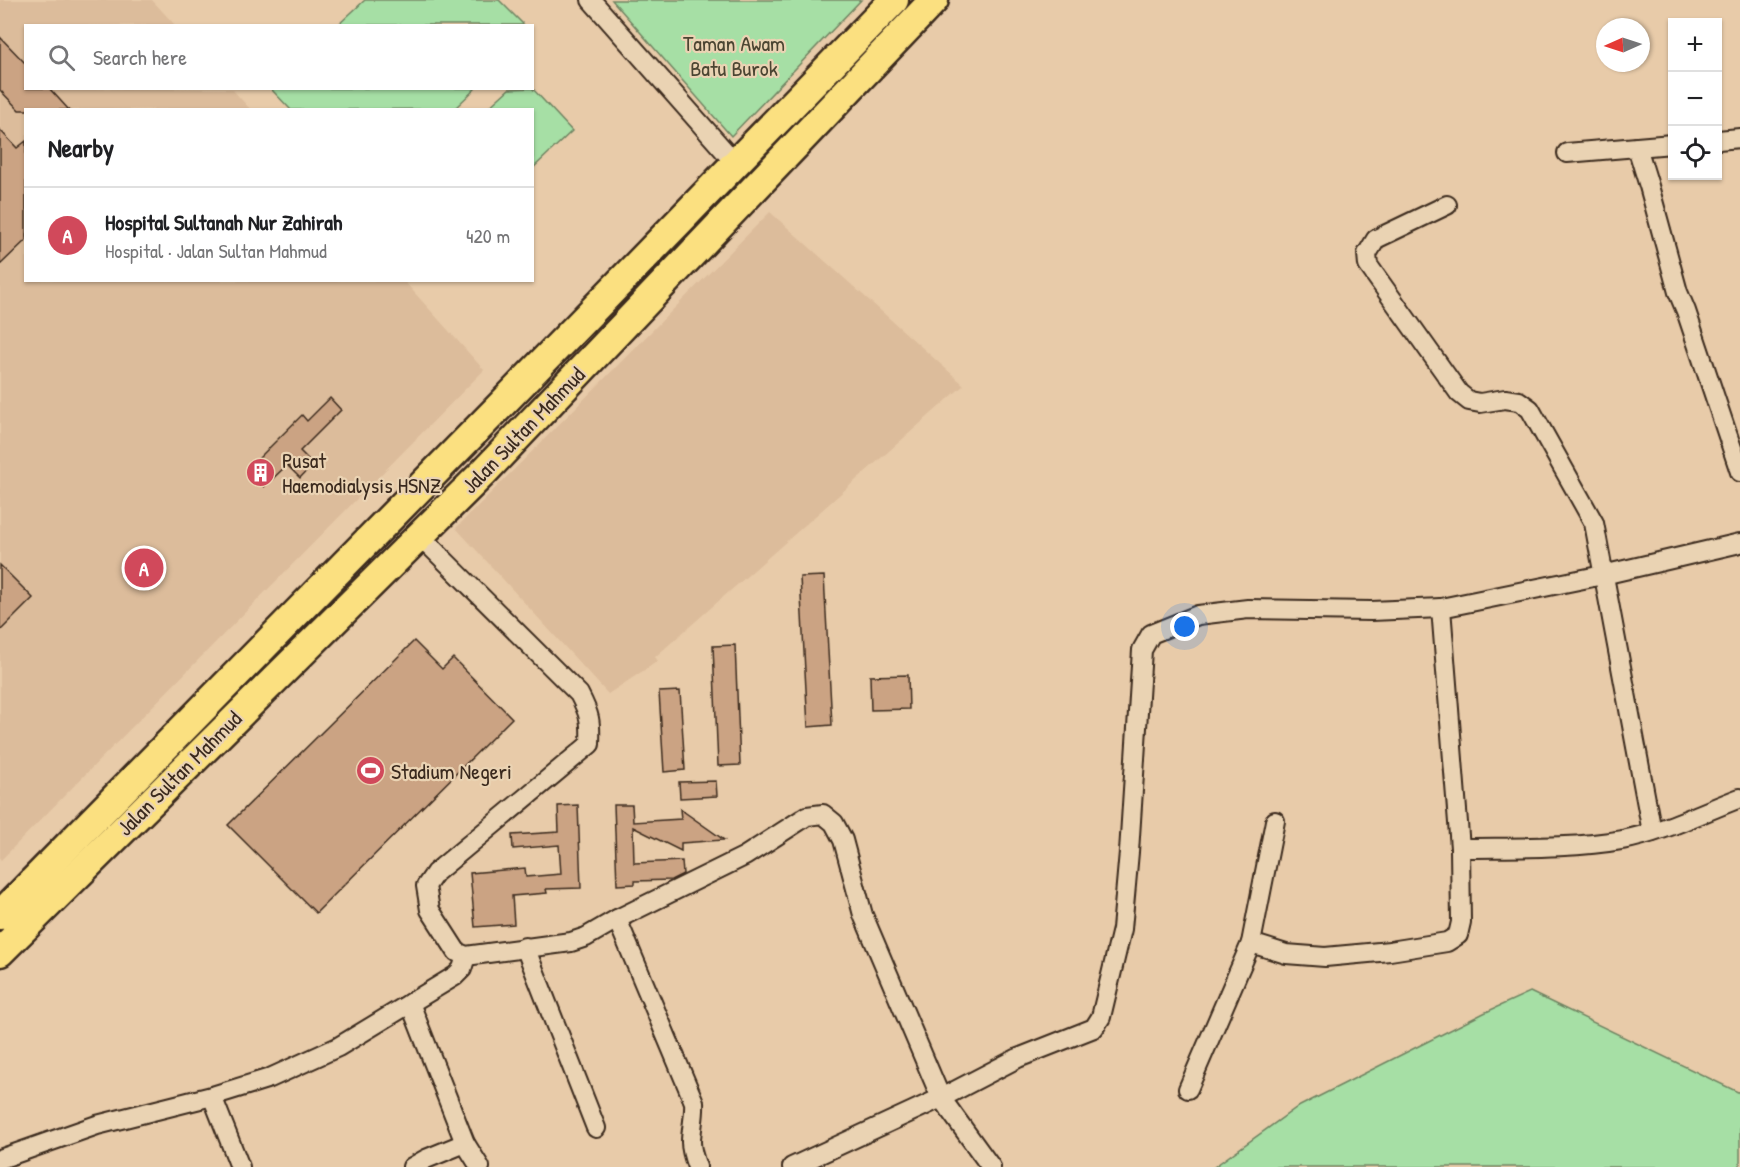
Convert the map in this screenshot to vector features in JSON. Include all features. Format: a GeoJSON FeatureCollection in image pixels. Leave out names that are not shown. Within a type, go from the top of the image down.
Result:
{"type":"FeatureCollection","features":[{"type":"Feature","properties":{"kind":"main road","name":"Jalan Sultan Mahmud"},"geometry":{"type":"LineString","coordinates":[[0,915],[894,0]]}},
{"type":"Feature","properties":{"kind":"main road","name":"Jalan Sultan Mahmud"},"geometry":{"type":"LineString","coordinates":[[0,951],[483,473],[934,0]]}},
{"type":"Feature","properties":{"kind":"street"},"geometry":{"type":"LineString","coordinates":[[591,0],[736,164]]}},
{"type":"Feature","properties":{"kind":"street"},"geometry":{"type":"LineString","coordinates":[[1722,140],[1740,138]]}},
{"type":"Feature","properties":{"kind":"street"},"geometry":{"type":"LineString","coordinates":[[1567,153],[1668,144]]}},
{"type":"Feature","properties":{"kind":"street"},"geometry":{"type":"LineString","coordinates":[[1637,147],[1678,292],[1740,472]]}},
{"type":"Feature","properties":{"kind":"street"},"geometry":{"type":"LineString","coordinates":[[1447,205],[1376,239],[1367,254],[1368,265],[1459,393],[1469,401],[1480,403],[1506,399],[1519,401],[1530,409],[1594,523],[1652,832]]}},
{"type":"Feature","properties":{"kind":"street"},"geometry":{"type":"LineString","coordinates":[[420,536],[579,694],[591,723],[590,744],[435,873],[426,886],[430,910],[457,952],[466,956],[571,942],[586,937],[617,919],[745,856],[807,816],[823,814],[834,823],[843,840],[863,915],[941,1098],[991,1167]]}},
{"type":"Feature","properties":{"kind":"street"},"geometry":{"type":"LineString","coordinates":[[792,1167],[941,1098],[1018,1058],[1094,1028],[1101,1017],[1122,929],[1142,650],[1151,634],[1198,615],[1248,609],[1371,611],[1441,608],[1603,575],[1740,543]]}},
{"type":"Feature","properties":{"kind":"street"},"geometry":{"type":"LineString","coordinates":[[1251,943],[1286,954],[1325,957],[1390,951],[1447,942],[1458,935],[1461,922],[1460,848],[1441,608]]}},
{"type":"Feature","properties":{"kind":"street"},"geometry":{"type":"LineString","coordinates":[[1460,848],[1599,843],[1623,840],[1652,832],[1740,798]]}},
{"type":"Feature","properties":{"kind":"street"},"geometry":{"type":"LineString","coordinates":[[1188,1089],[1251,943],[1275,820]]}},
{"type":"Feature","properties":{"kind":"street"},"geometry":{"type":"LineString","coordinates":[[617,919],[694,1102],[695,1116],[691,1140],[697,1167]]}},
{"type":"Feature","properties":{"kind":"street"},"geometry":{"type":"LineString","coordinates":[[525,947],[596,1128]]}},
{"type":"Feature","properties":{"kind":"street"},"geometry":{"type":"LineString","coordinates":[[0,1159],[97,1125],[212,1096],[270,1078],[338,1047],[455,976],[462,969],[466,956]]}},
{"type":"Feature","properties":{"kind":"street"},"geometry":{"type":"LineString","coordinates":[[410,1003],[465,1143],[480,1167]]}},
{"type":"Feature","properties":{"kind":"street"},"geometry":{"type":"LineString","coordinates":[[212,1096],[240,1167]]}},
{"type":"Feature","properties":{"kind":"street"},"geometry":{"type":"LineString","coordinates":[[412,1167],[465,1143]]}},
{"type":"Feature","properties":{"kind":"shaded area"},"geometry":{"type":"Polygon","coordinates":[[[0,0],[152,0],[174,24],[24,24],[24,90],[233,90],[249,108],[24,108],[24,282],[405,282],[484,370],[0,861],[0,0]]]}},
{"type":"Feature","properties":{"kind":"shaded area"},"geometry":{"type":"Polygon","coordinates":[[[770,212],[964,385],[655,657],[658,661],[608,694],[456,528],[770,212]]]}},
{"type":"Feature","properties":{"kind":"green space"},"geometry":{"type":"Polygon","coordinates":[[[365,0],[499,0],[523,24],[339,24],[365,0]]]}},
{"type":"Feature","properties":{"kind":"green space","name":"Taman Awam Batu Burok"},"geometry":{"type":"Polygon","coordinates":[[[612,0],[861,0],[731,136],[612,0]]]}},
{"type":"Feature","properties":{"kind":"green space"},"geometry":{"type":"Polygon","coordinates":[[[272,90],[474,90],[455,108],[289,108],[272,90]]]}},
{"type":"Feature","properties":{"kind":"green space"},"geometry":{"type":"Polygon","coordinates":[[[508,90],[534,90],[572,131],[534,167],[534,108],[488,108],[508,90]]]}},
{"type":"Feature","properties":{"kind":"green space"},"geometry":{"type":"Polygon","coordinates":[[[1530,992],[1740,1093],[1740,1167],[1214,1167],[1296,1108],[1530,992]]]}},
{"type":"Feature","properties":{"kind":"building"},"geometry":{"type":"Polygon","coordinates":[[[0,37],[24,62],[24,90],[51,90],[67,108],[19,110],[0,90],[0,37]]]}},
{"type":"Feature","properties":{"kind":"building"},"geometry":{"type":"Polygon","coordinates":[[[0,130],[17,148],[24,143],[24,242],[0,265],[0,130]]]}},
{"type":"Feature","properties":{"kind":"building"},"geometry":{"type":"Polygon","coordinates":[[[330,398],[341,410],[300,451],[313,464],[300,478],[287,465],[264,487],[247,470],[302,415],[307,421],[330,398]]]}},
{"type":"Feature","properties":{"kind":"building"},"geometry":{"type":"Polygon","coordinates":[[[0,565],[33,598],[0,631],[0,565]]]}},
{"type":"Feature","properties":{"kind":"building"},"geometry":{"type":"Polygon","coordinates":[[[824,576],[832,725],[808,727],[800,577],[824,576]]]}},
{"type":"Feature","properties":{"kind":"building","name":"Stadium Negeri"},"geometry":{"type":"Polygon","coordinates":[[[414,641],[442,669],[453,658],[512,718],[316,913],[228,825],[414,641]]]}},
{"type":"Feature","properties":{"kind":"building"},"geometry":{"type":"Polygon","coordinates":[[[735,645],[740,765],[718,766],[713,646],[735,645]]]}},
{"type":"Feature","properties":{"kind":"building"},"geometry":{"type":"Polygon","coordinates":[[[908,675],[909,709],[871,710],[870,676],[908,675]]]}},
{"type":"Feature","properties":{"kind":"building"},"geometry":{"type":"Polygon","coordinates":[[[680,691],[685,770],[664,772],[659,692],[680,691]]]}},
{"type":"Feature","properties":{"kind":"building"},"geometry":{"type":"Polygon","coordinates":[[[716,781],[717,796],[680,798],[679,782],[716,781]]]}},
{"type":"Feature","properties":{"kind":"building"},"geometry":{"type":"Polygon","coordinates":[[[578,805],[581,888],[546,889],[547,893],[512,896],[514,924],[475,927],[470,873],[525,868],[526,877],[561,874],[559,845],[513,849],[512,835],[559,832],[558,806],[578,805]]]}},
{"type":"Feature","properties":{"kind":"building"},"geometry":{"type":"Polygon","coordinates":[[[614,805],[632,805],[633,822],[681,819],[680,809],[724,840],[681,843],[681,851],[633,827],[634,863],[682,861],[683,874],[671,880],[635,881],[635,884],[617,885],[614,805]]]}},
{"type":"Feature","properties":{"kind":"place","name":"Pusat Haemodialysis HSNZ"},"geometry":{"type":"Point","coordinates":[261,473]}},
{"type":"Feature","properties":{"kind":"place","name":"Hospital Sultanah Nur Zahirah"},"geometry":{"type":"Point","coordinates":[144,568]}},
{"type":"Feature","properties":{"kind":"place","name":"Stadium Negeri"},"geometry":{"type":"Point","coordinates":[370,771]}}]}
